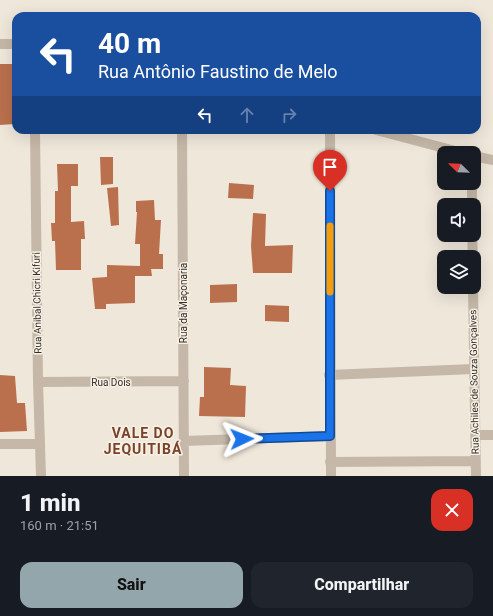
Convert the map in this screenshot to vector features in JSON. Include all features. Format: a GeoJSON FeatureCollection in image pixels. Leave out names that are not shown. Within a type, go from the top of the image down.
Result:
{"type":"FeatureCollection","features":[{"type":"Feature","properties":{"kind":"street"},"geometry":{"type":"LineString","coordinates":[[0,44],[12,44]]}},
{"type":"Feature","properties":{"kind":"street","name":"Rua Anibal Chicri Kifuri"},"geometry":{"type":"LineString","coordinates":[[35,134],[38,382],[41,476]]}},
{"type":"Feature","properties":{"kind":"street","name":"Rua da Maçonaria"},"geometry":{"type":"LineString","coordinates":[[182,134],[184,476]]}},
{"type":"Feature","properties":{"kind":"street"},"geometry":{"type":"LineString","coordinates":[[330,134],[330,476]]}},
{"type":"Feature","properties":{"kind":"street"},"geometry":{"type":"LineString","coordinates":[[391,134],[437,146]]}},
{"type":"Feature","properties":{"kind":"street"},"geometry":{"type":"LineString","coordinates":[[481,157],[493,160]]}},
{"type":"Feature","properties":{"kind":"street","name":"Rua Achiles de Souza Gonçalves"},"geometry":{"type":"LineString","coordinates":[[473,294],[476,476]]}},
{"type":"Feature","properties":{"kind":"street"},"geometry":{"type":"LineString","coordinates":[[330,375],[474,369]]}},
{"type":"Feature","properties":{"kind":"street","name":"Rua Dois"},"geometry":{"type":"LineString","coordinates":[[38,382],[184,382]]}},
{"type":"Feature","properties":{"kind":"street"},"geometry":{"type":"LineString","coordinates":[[476,435],[493,435]]}},
{"type":"Feature","properties":{"kind":"street"},"geometry":{"type":"LineString","coordinates":[[184,441],[330,436]]}},
{"type":"Feature","properties":{"kind":"street"},"geometry":{"type":"LineString","coordinates":[[0,444],[40,444]]}},
{"type":"Feature","properties":{"kind":"street"},"geometry":{"type":"LineString","coordinates":[[330,462],[475,461]]}},
{"type":"Feature","properties":{"kind":"building"},"geometry":{"type":"Polygon","coordinates":[[[0,64],[12,64],[12,124],[0,125],[0,64]]]}},
{"type":"Feature","properties":{"kind":"building"},"geometry":{"type":"Polygon","coordinates":[[[100,157],[113,157],[113,184],[101,185],[100,157]]]}},
{"type":"Feature","properties":{"kind":"building"},"geometry":{"type":"Polygon","coordinates":[[[57,164],[78,164],[78,186],[71,186],[71,222],[84,221],[85,239],[81,239],[81,270],[56,270],[55,241],[52,241],[51,223],[55,223],[55,191],[58,191],[57,164]]]}},
{"type":"Feature","properties":{"kind":"building"},"geometry":{"type":"Polygon","coordinates":[[[229,183],[254,185],[253,199],[228,198],[229,183]]]}},
{"type":"Feature","properties":{"kind":"building"},"geometry":{"type":"Polygon","coordinates":[[[118,187],[119,225],[111,226],[107,188],[118,187]]]}},
{"type":"Feature","properties":{"kind":"building"},"geometry":{"type":"Polygon","coordinates":[[[154,200],[155,220],[161,220],[159,254],[163,254],[163,269],[151,269],[152,276],[135,276],[135,303],[106,304],[106,309],[95,309],[92,278],[107,277],[107,265],[140,266],[140,244],[135,244],[137,212],[136,201],[154,200]]]}},
{"type":"Feature","properties":{"kind":"building"},"geometry":{"type":"Polygon","coordinates":[[[253,213],[266,214],[265,246],[293,245],[292,273],[253,273],[251,246],[253,213]]]}},
{"type":"Feature","properties":{"kind":"building"},"geometry":{"type":"Polygon","coordinates":[[[237,284],[237,302],[210,303],[210,285],[237,284]]]}},
{"type":"Feature","properties":{"kind":"building"},"geometry":{"type":"Polygon","coordinates":[[[265,305],[289,306],[289,322],[265,321],[265,305]]]}},
{"type":"Feature","properties":{"kind":"building"},"geometry":{"type":"Polygon","coordinates":[[[204,367],[231,368],[230,385],[246,386],[245,417],[199,416],[200,397],[204,397],[204,367]]]}},
{"type":"Feature","properties":{"kind":"building"},"geometry":{"type":"Polygon","coordinates":[[[0,375],[15,376],[17,403],[25,403],[27,431],[0,432],[0,375]]]}},
{"type":"Feature","properties":{"kind":"slow traffic"},"geometry":{"type":"LineString","coordinates":[[330,226],[330,292]]}},
{"type":"Feature","properties":{"kind":"district","name":"VALE DO JEQUITIBÁ"},"geometry":{"type":"Point","coordinates":[143,442]}},
{"type":"Feature","properties":{"kind":"route"},"geometry":{"type":"LineString","coordinates":[[242,439],[330,436],[330,191]]}}]}
